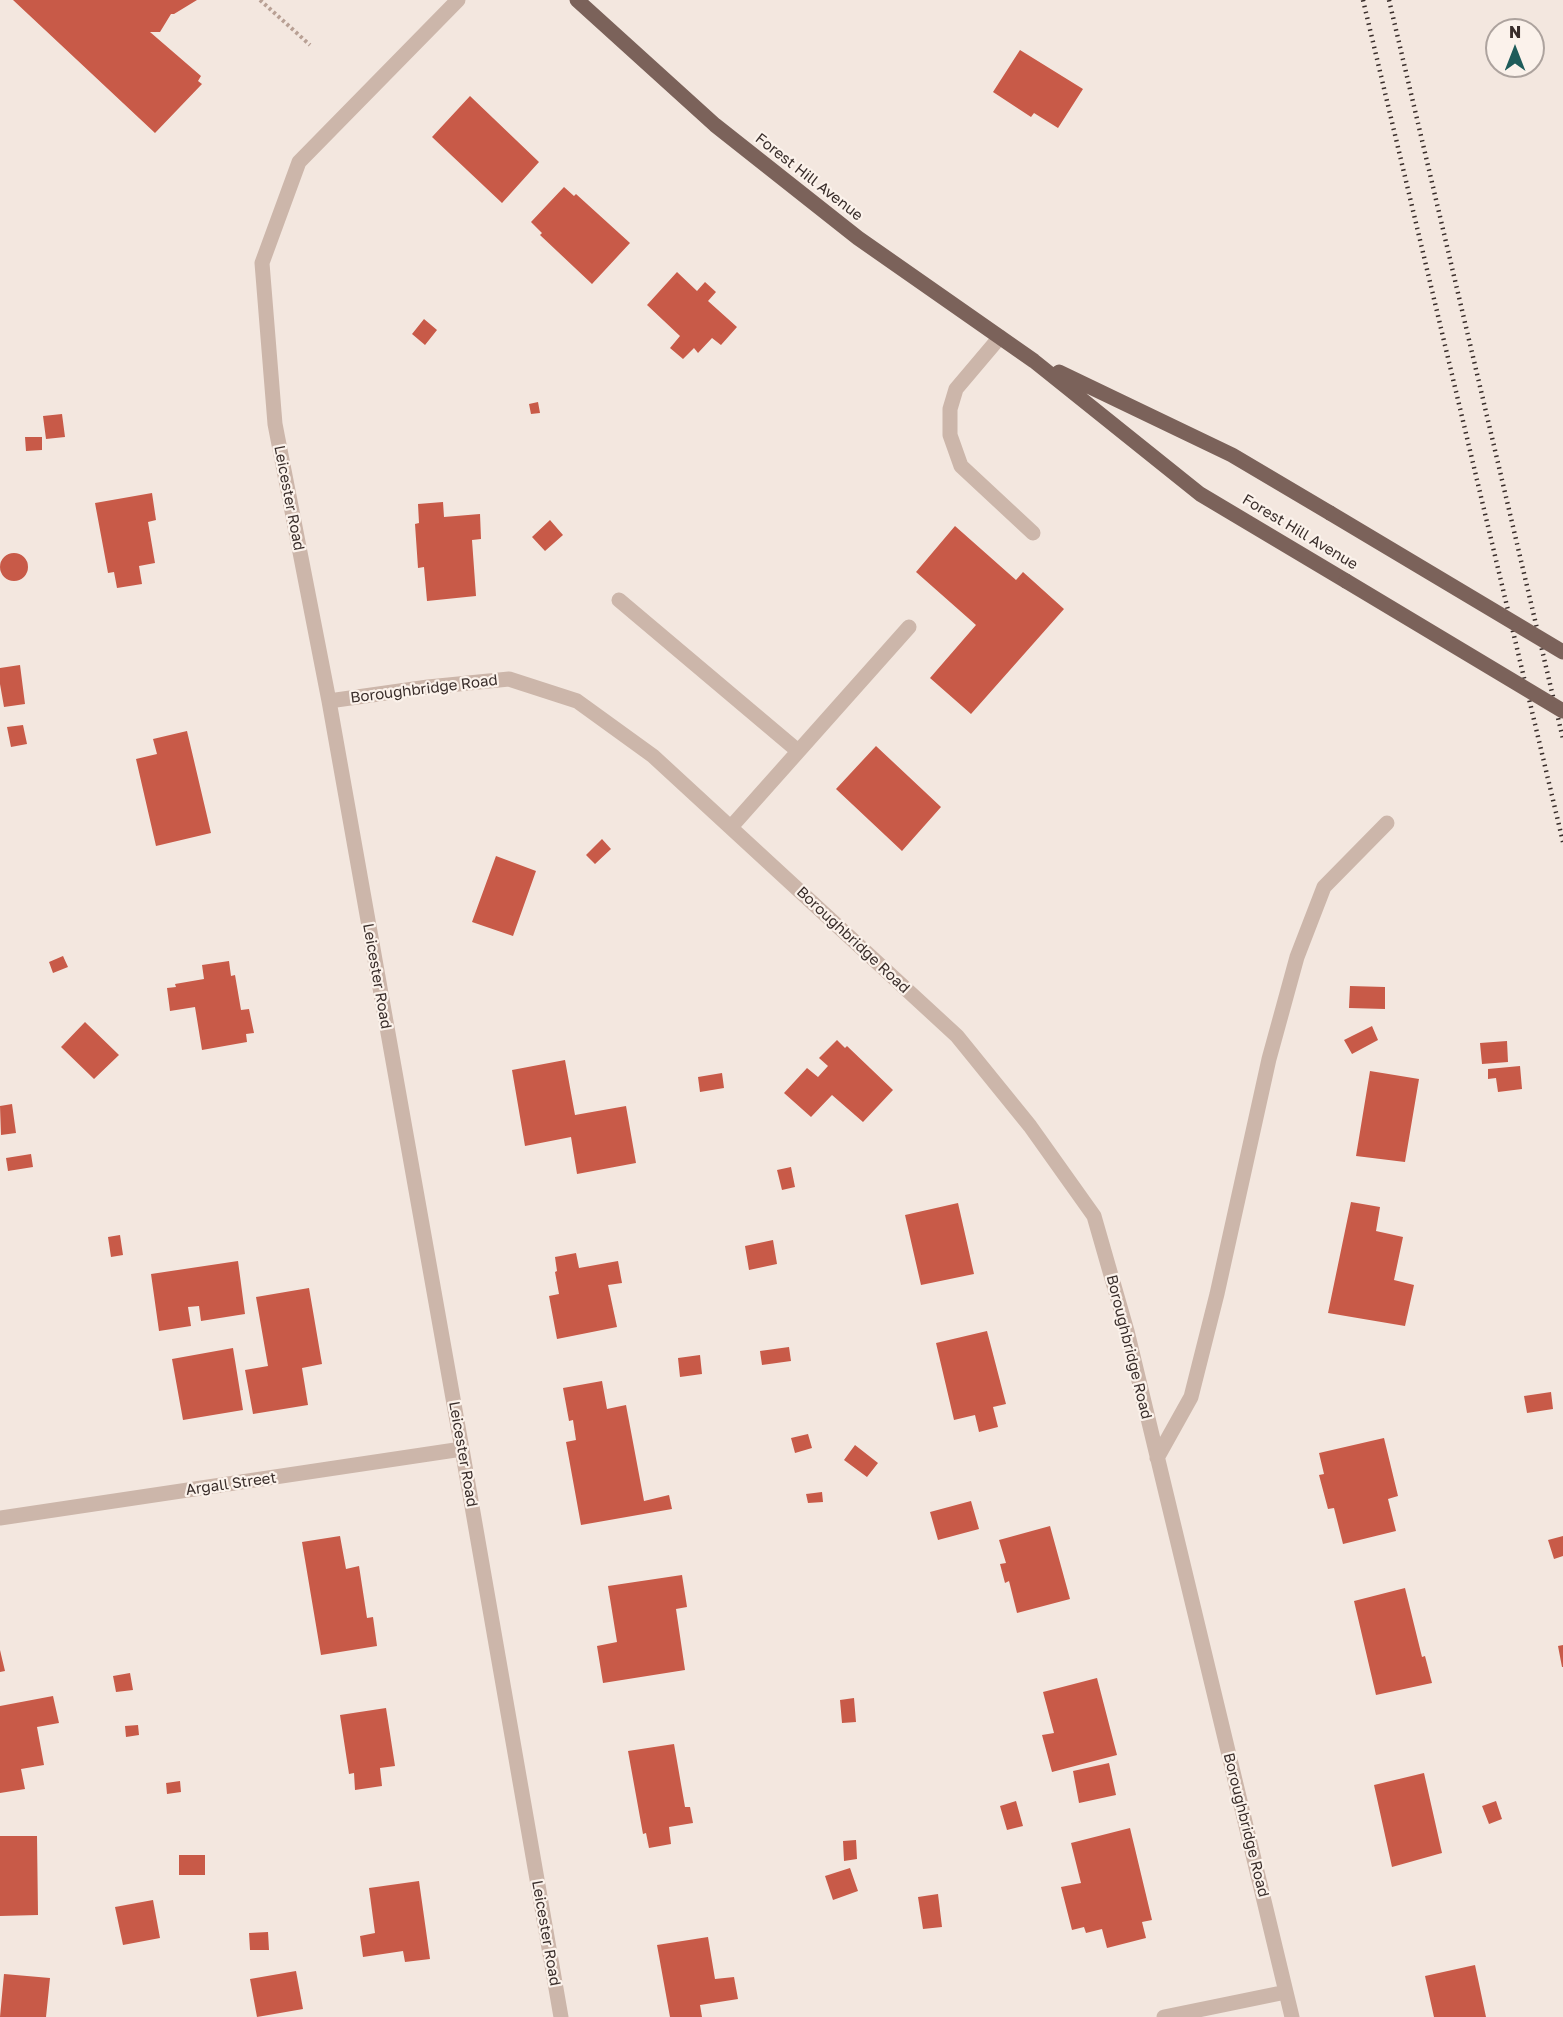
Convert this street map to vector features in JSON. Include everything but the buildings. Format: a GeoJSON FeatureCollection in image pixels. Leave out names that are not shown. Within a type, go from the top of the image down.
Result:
{"type":"FeatureCollection","features":[{"type":"Feature","properties":{"kind":"main road","name":"Forest Hill Avenue"},"geometry":{"type":"LineString","coordinates":[[577,0],[715,125],[760,162],[858,238],[1035,361],[1200,494],[1563,711]]}},
{"type":"Feature","properties":{"kind":"main road","name":"Forest Hill Avenue"},"geometry":{"type":"LineString","coordinates":[[1035,361],[1232,455],[1563,652]]}},
{"type":"Feature","properties":{"kind":"street","name":"Leicester Road"},"geometry":{"type":"LineString","coordinates":[[458,0],[299,162],[262,262],[275,424],[328,701],[561,2017]]}},
{"type":"Feature","properties":{"kind":"street"},"geometry":{"type":"LineString","coordinates":[[1000,337],[956,389],[950,409],[950,435],[961,466],[1034,533]]}},
{"type":"Feature","properties":{"kind":"street"},"geometry":{"type":"LineString","coordinates":[[619,600],[798,752]]}},
{"type":"Feature","properties":{"kind":"street"},"geometry":{"type":"LineString","coordinates":[[731,827],[909,627]]}},
{"type":"Feature","properties":{"kind":"street","name":"Boroughbridge Road"},"geometry":{"type":"LineString","coordinates":[[328,701],[508,679],[577,701],[653,756],[957,1036],[1030,1126],[1094,1216],[1126,1331],[1292,2017]]}},
{"type":"Feature","properties":{"kind":"street","name":"Boroughbridge Road"},"geometry":{"type":"LineString","coordinates":[[1157,1458],[1191,1397],[1217,1294],[1269,1059],[1297,957],[1324,887],[1387,823]]}},
{"type":"Feature","properties":{"kind":"street","name":"Argall Street"},"geometry":{"type":"LineString","coordinates":[[0,1518],[462,1449]]}},
{"type":"Feature","properties":{"kind":"street"},"geometry":{"type":"LineString","coordinates":[[1164,2017],[1286,1992]]}},
{"type":"Feature","properties":{"kind":"path"},"geometry":{"type":"LineString","coordinates":[[260,0],[310,45]]}},
{"type":"Feature","properties":{"kind":"railway"},"geometry":{"type":"LineString","coordinates":[[1363,0],[1563,842]]}},
{"type":"Feature","properties":{"kind":"railway"},"geometry":{"type":"LineString","coordinates":[[1389,0],[1563,739]]}}]}
